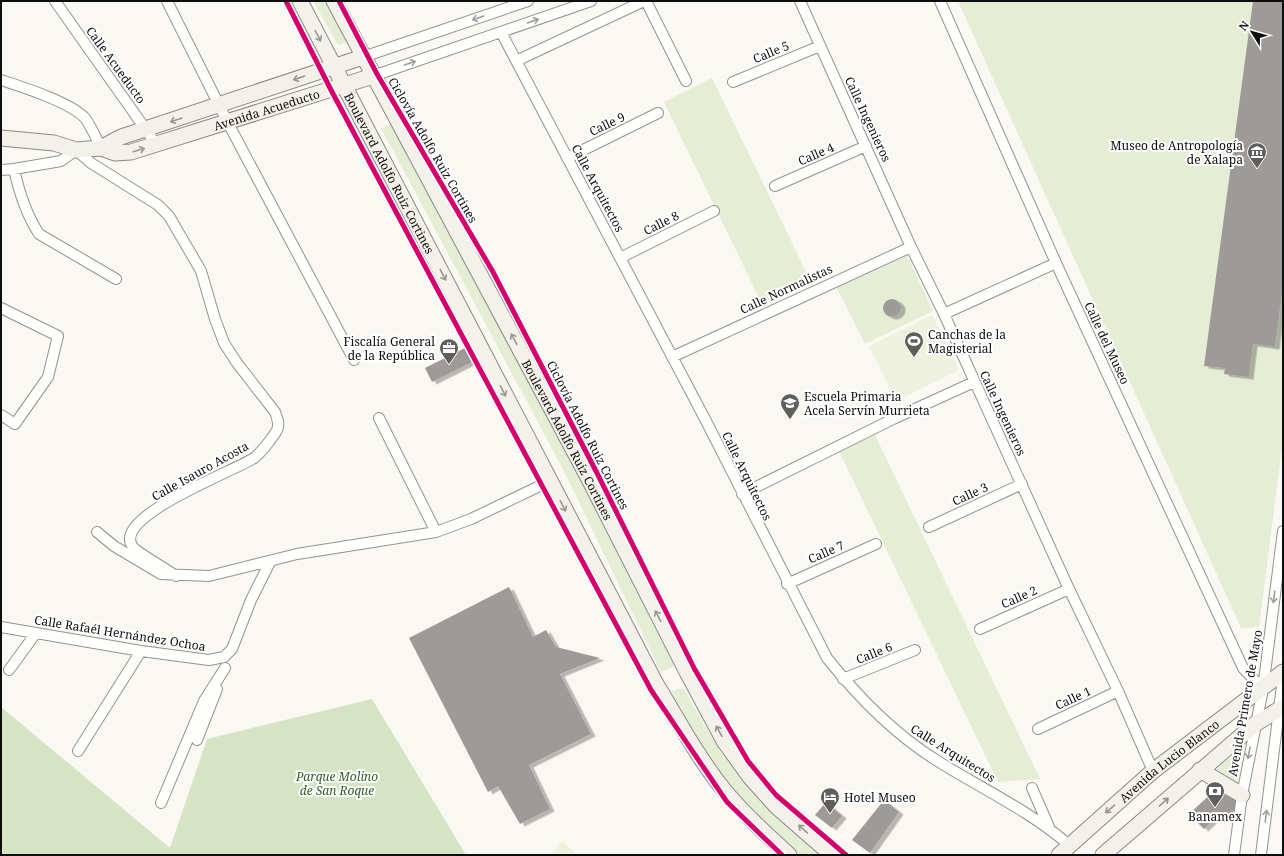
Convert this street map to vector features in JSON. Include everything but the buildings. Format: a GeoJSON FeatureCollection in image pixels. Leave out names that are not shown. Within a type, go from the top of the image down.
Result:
{"type":"FeatureCollection","features":[{"type":"Feature","properties":{"kind":"main road","name":"Boulevard Adolfo Ruiz Cortines"},"geometry":{"type":"LineString","coordinates":[[300,1],[656,684],[699,755],[724,789],[752,821],[789,855]]}},
{"type":"Feature","properties":{"kind":"main road","name":"Boulevard Adolfo Ruiz Cortines"},"geometry":{"type":"LineString","coordinates":[[334,1],[589,479],[687,672],[724,741],[750,778],[776,806],[832,855]]}},
{"type":"Feature","properties":{"kind":"main road","name":"Avenida Acueducto"},"geometry":{"type":"LineString","coordinates":[[101,148],[121,137],[220,106],[363,57]]}},
{"type":"Feature","properties":{"kind":"main road","name":"Avenida Acueducto"},"geometry":{"type":"LineString","coordinates":[[1,138],[54,143],[76,150],[101,148],[115,153],[131,152],[228,123],[373,76]]}},
{"type":"Feature","properties":{"kind":"main road","name":"Avenida Lucio Blanco"},"geometry":{"type":"LineString","coordinates":[[1064,850],[1153,771],[1263,689],[1283,672]]}},
{"type":"Feature","properties":{"kind":"main road","name":"Avenida Lucio Blanco"},"geometry":{"type":"LineString","coordinates":[[1103,855],[1255,724],[1281,709]]}},
{"type":"Feature","properties":{"kind":"main road"},"geometry":{"type":"LineString","coordinates":[[1200,770],[1242,795]]}},
{"type":"Feature","properties":{"kind":"street","name":"Calle Acueducto"},"geometry":{"type":"LineString","coordinates":[[54,1],[147,129],[156,144]]}},
{"type":"Feature","properties":{"kind":"street"},"geometry":{"type":"LineString","coordinates":[[167,1],[228,123],[354,360]]}},
{"type":"Feature","properties":{"kind":"street","name":"Avenida Acueducto"},"geometry":{"type":"LineString","coordinates":[[363,57],[528,1]]}},
{"type":"Feature","properties":{"kind":"street","name":"Avenida Acueducto"},"geometry":{"type":"LineString","coordinates":[[373,76],[591,1]]}},
{"type":"Feature","properties":{"kind":"street"},"geometry":{"type":"LineString","coordinates":[[516,61],[645,1],[686,81]]}},
{"type":"Feature","properties":{"kind":"street","name":"Calle Ingenieros"},"geometry":{"type":"LineString","coordinates":[[800,1],[911,247],[944,314],[1153,771]]}},
{"type":"Feature","properties":{"kind":"street","name":"Calle del Museo"},"geometry":{"type":"LineString","coordinates":[[940,1],[1056,263],[1243,668],[1263,689]]}},
{"type":"Feature","properties":{"kind":"street","name":"Calle Arquitectos"},"geometry":{"type":"LineString","coordinates":[[501,32],[672,357],[787,584],[827,658],[843,679],[902,737],[936,760],[1049,827],[1064,850]]}},
{"type":"Feature","properties":{"kind":"street","name":"Calle 5"},"geometry":{"type":"LineString","coordinates":[[733,82],[820,46]]}},
{"type":"Feature","properties":{"kind":"street"},"geometry":{"type":"LineString","coordinates":[[1,80],[37,93],[78,111],[86,119],[101,148]]}},
{"type":"Feature","properties":{"kind":"street","name":"Calle 9"},"geometry":{"type":"LineString","coordinates":[[567,158],[658,113]]}},
{"type":"Feature","properties":{"kind":"street","name":"Calle 4"},"geometry":{"type":"LineString","coordinates":[[776,186],[866,146]]}},
{"type":"Feature","properties":{"kind":"street"},"geometry":{"type":"LineString","coordinates":[[1,170],[14,170],[61,161],[76,150]]}},
{"type":"Feature","properties":{"kind":"street","name":"Calle Isauro Acosta"},"geometry":{"type":"LineString","coordinates":[[76,150],[91,163],[158,205],[169,216],[201,271],[215,319],[224,342],[237,363],[275,412],[279,421],[278,429],[255,457],[172,499],[139,521],[132,530],[130,539],[133,547],[176,576]]}},
{"type":"Feature","properties":{"kind":"street"},"geometry":{"type":"LineString","coordinates":[[14,170],[18,191],[32,224],[39,234],[116,279]]}},
{"type":"Feature","properties":{"kind":"street","name":"Calle 8"},"geometry":{"type":"LineString","coordinates":[[620,258],[714,211]]}},
{"type":"Feature","properties":{"kind":"street","name":"Calle Normalistas"},"geometry":{"type":"LineString","coordinates":[[672,357],[911,247]]}},
{"type":"Feature","properties":{"kind":"street"},"geometry":{"type":"LineString","coordinates":[[944,314],[1056,263]]}},
{"type":"Feature","properties":{"kind":"street"},"geometry":{"type":"LineString","coordinates":[[1,308],[58,336],[48,376],[15,424],[1,415]]}},
{"type":"Feature","properties":{"kind":"street"},"geometry":{"type":"LineString","coordinates":[[742,494],[893,419],[974,382]]}},
{"type":"Feature","properties":{"kind":"street"},"geometry":{"type":"LineString","coordinates":[[379,418],[436,532]]}},
{"type":"Feature","properties":{"kind":"street"},"geometry":{"type":"LineString","coordinates":[[97,532],[114,546],[161,574],[176,576],[208,576],[270,562],[297,554],[436,532],[471,519],[550,481]]}},
{"type":"Feature","properties":{"kind":"street","name":"Calle 3"},"geometry":{"type":"LineString","coordinates":[[929,527],[1022,484]]}},
{"type":"Feature","properties":{"kind":"street","name":"Avenida Primero de Mayo"},"geometry":{"type":"LineString","coordinates":[[1234,855],[1242,795],[1263,689],[1283,531]]}},
{"type":"Feature","properties":{"kind":"street","name":"Calle 7"},"geometry":{"type":"LineString","coordinates":[[787,584],[876,544]]}},
{"type":"Feature","properties":{"kind":"street"},"geometry":{"type":"LineString","coordinates":[[197,740],[226,668],[224,657],[232,649],[251,600],[270,562]]}},
{"type":"Feature","properties":{"kind":"street","name":"Calle 2"},"geometry":{"type":"LineString","coordinates":[[980,629],[1069,589]]}},
{"type":"Feature","properties":{"kind":"street","name":"Calle Rafaél Hernández Ochoa"},"geometry":{"type":"LineString","coordinates":[[1,627],[141,651],[210,660],[224,657]]}},
{"type":"Feature","properties":{"kind":"street"},"geometry":{"type":"LineString","coordinates":[[9,670],[36,633]]}},
{"type":"Feature","properties":{"kind":"street","name":"Calle 6"},"geometry":{"type":"LineString","coordinates":[[843,679],[915,650]]}},
{"type":"Feature","properties":{"kind":"street"},"geometry":{"type":"LineString","coordinates":[[78,751],[141,651]]}},
{"type":"Feature","properties":{"kind":"street"},"geometry":{"type":"LineString","coordinates":[[160,803],[204,701],[226,668]]}},
{"type":"Feature","properties":{"kind":"street"},"geometry":{"type":"LineString","coordinates":[[1261,855],[1280,744],[1283,677]]}},
{"type":"Feature","properties":{"kind":"street","name":"Calle 1"},"geometry":{"type":"LineString","coordinates":[[1038,729],[1118,692]]}},
{"type":"Feature","properties":{"kind":"street"},"geometry":{"type":"LineString","coordinates":[[1032,788],[1049,827]]}},
{"type":"Feature","properties":{"kind":"green space"},"geometry":{"type":"Polygon","coordinates":[[[313,1],[333,1],[354,40],[338,45],[313,1]]]}},
{"type":"Feature","properties":{"kind":"green space"},"geometry":{"type":"Polygon","coordinates":[[[958,1],[1283,1],[1283,440],[1259,627],[1241,628],[958,1]]]}},
{"type":"Feature","properties":{"kind":"green space"},"geometry":{"type":"Polygon","coordinates":[[[712,78],[810,280],[762,304],[664,102],[712,78]]]}},
{"type":"Feature","properties":{"kind":"green space"},"geometry":{"type":"Polygon","coordinates":[[[393,124],[622,557],[676,665],[661,672],[565,473],[381,128],[393,124]]]}},
{"type":"Feature","properties":{"kind":"green space"},"geometry":{"type":"Polygon","coordinates":[[[907,256],[933,311],[865,344],[837,288],[907,256]]]}},
{"type":"Feature","properties":{"kind":"green space","name":"Canchas de la Magisterial"},"geometry":{"type":"Polygon","coordinates":[[[932,315],[959,370],[896,401],[869,346],[932,315]]]}},
{"type":"Feature","properties":{"kind":"green space"},"geometry":{"type":"Polygon","coordinates":[[[875,435],[1040,779],[998,782],[839,451],[875,435]]]}},
{"type":"Feature","properties":{"kind":"green space"},"geometry":{"type":"Polygon","coordinates":[[[683,688],[721,753],[770,808],[820,855],[797,855],[757,818],[708,758],[671,691],[683,688]]]}},
{"type":"Feature","properties":{"kind":"green space","name":"Parque Molino de San Roque"},"geometry":{"type":"Polygon","coordinates":[[[372,699],[466,855],[1,855],[1,707],[170,848],[207,739],[372,699]]]}},
{"type":"Feature","properties":{"kind":"green space"},"geometry":{"type":"Polygon","coordinates":[[[1244,745],[1237,783],[1215,771],[1244,745]]]}},
{"type":"Feature","properties":{"kind":"green space"},"geometry":{"type":"Polygon","coordinates":[[[562,841],[578,855],[550,855],[562,841]]]}},
{"type":"Feature","properties":{"kind":"cycle path"},"geometry":{"type":"LineString","coordinates":[[286,1],[331,90],[651,690],[727,802],[782,855]]}},
{"type":"Feature","properties":{"kind":"cycle path","name":"Ciclovía Adolfo Ruiz Cortines"},"geometry":{"type":"LineString","coordinates":[[339,1],[377,74],[493,272],[598,475],[694,668],[748,761],[776,795],[846,855]]}},
{"type":"Feature","properties":{"kind":"place","name":"Museo de Antropología de Xalapa"},"geometry":{"type":"Point","coordinates":[1257,169]}},
{"type":"Feature","properties":{"kind":"place","name":"Canchas de la Magisterial"},"geometry":{"type":"Point","coordinates":[914,358]}},
{"type":"Feature","properties":{"kind":"place","name":"Fiscalía General de la República"},"geometry":{"type":"Point","coordinates":[449,365]}},
{"type":"Feature","properties":{"kind":"place","name":"Escuela Primaria Acela Servín Murrieta"},"geometry":{"type":"Point","coordinates":[790,420]}},
{"type":"Feature","properties":{"kind":"place","name":"Banamex"},"geometry":{"type":"Point","coordinates":[1215,808]}},
{"type":"Feature","properties":{"kind":"place","name":"Hotel Museo"},"geometry":{"type":"Point","coordinates":[830,814]}}]}
